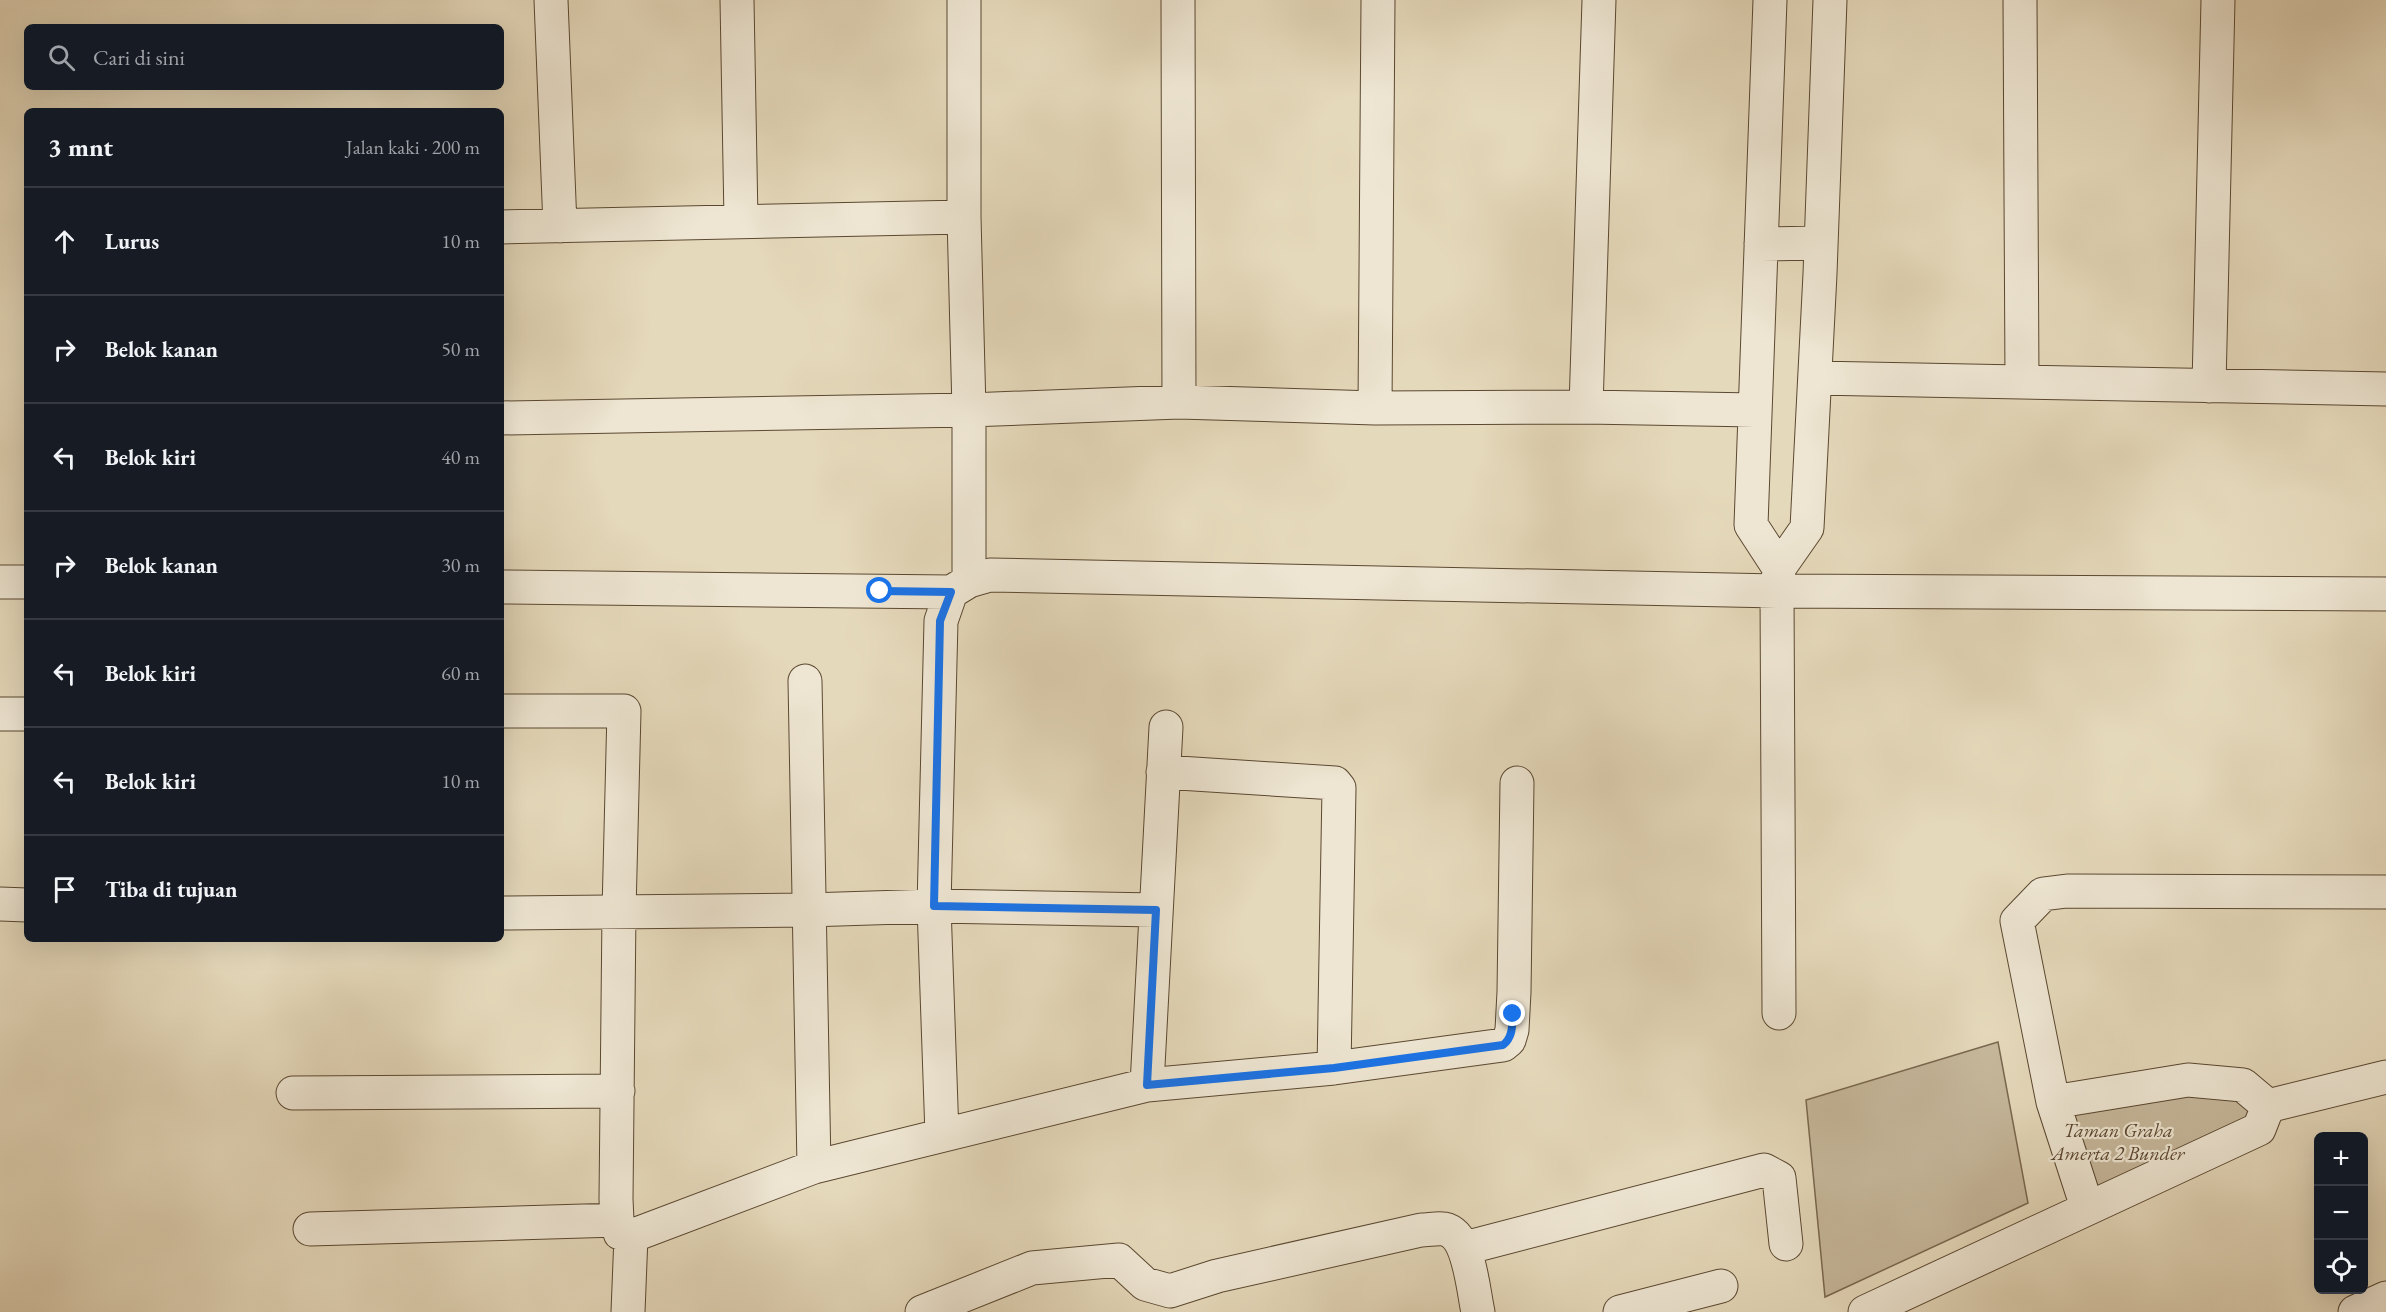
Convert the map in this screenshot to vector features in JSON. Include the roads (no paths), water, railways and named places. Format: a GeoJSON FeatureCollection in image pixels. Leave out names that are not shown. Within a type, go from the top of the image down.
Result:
{"type":"FeatureCollection","features":[{"type":"Feature","properties":{"kind":"street"},"geometry":{"type":"LineString","coordinates":[[551,0],[560,226]]}},
{"type":"Feature","properties":{"kind":"street"},"geometry":{"type":"LineString","coordinates":[[737,0],[741,220]]}},
{"type":"Feature","properties":{"kind":"street"},"geometry":{"type":"LineString","coordinates":[[942,1135],[934,906],[940,621],[960,587],[969,410],[964,217],[964,0]]}},
{"type":"Feature","properties":{"kind":"street"},"geometry":{"type":"LineString","coordinates":[[1178,0],[1179,402]]}},
{"type":"Feature","properties":{"kind":"street"},"geometry":{"type":"LineString","coordinates":[[1375,408],[1378,0]]}},
{"type":"Feature","properties":{"kind":"street"},"geometry":{"type":"LineString","coordinates":[[1586,407],[1599,0]]}},
{"type":"Feature","properties":{"kind":"street"},"geometry":{"type":"LineString","coordinates":[[1770,0],[1751,525],[1778,580],[1779,1013]]}},
{"type":"Feature","properties":{"kind":"street"},"geometry":{"type":"LineString","coordinates":[[1778,580],[1807,528],[1830,0]]}},
{"type":"Feature","properties":{"kind":"street"},"geometry":{"type":"LineString","coordinates":[[2020,0],[2022,382]]}},
{"type":"Feature","properties":{"kind":"street"},"geometry":{"type":"LineString","coordinates":[[2209,386],[2218,0]]}},
{"type":"Feature","properties":{"kind":"street"},"geometry":{"type":"LineString","coordinates":[[504,227],[741,220],[964,217]]}},
{"type":"Feature","properties":{"kind":"street"},"geometry":{"type":"LineString","coordinates":[[1761,244],[1819,243]]}},
{"type":"Feature","properties":{"kind":"street"},"geometry":{"type":"LineString","coordinates":[[1815,378],[2386,389]]}},
{"type":"Feature","properties":{"kind":"street"},"geometry":{"type":"LineString","coordinates":[[504,418],[969,410],[1179,402],[1375,408],[1586,407],[1755,410]]}},
{"type":"Feature","properties":{"kind":"street"},"geometry":{"type":"LineString","coordinates":[[504,587],[960,587],[990,575],[1778,580],[2386,594]]}},
{"type":"Feature","properties":{"kind":"street"},"geometry":{"type":"LineString","coordinates":[[0,582],[24,582]]}},
{"type":"Feature","properties":{"kind":"street"},"geometry":{"type":"LineString","coordinates":[[805,681],[814,1167]]}},
{"type":"Feature","properties":{"kind":"street"},"geometry":{"type":"LineString","coordinates":[[504,711],[624,711],[619,911],[618,1091],[628,1312]]}},
{"type":"Feature","properties":{"kind":"street"},"geometry":{"type":"LineString","coordinates":[[0,714],[24,714]]}},
{"type":"Feature","properties":{"kind":"street"},"geometry":{"type":"LineString","coordinates":[[1147,1085],[1166,727]]}},
{"type":"Feature","properties":{"kind":"street"},"geometry":{"type":"LineString","coordinates":[[1163,772],[1335,783],[1339,788],[1334,1068]]}},
{"type":"Feature","properties":{"kind":"street"},"geometry":{"type":"LineString","coordinates":[[310,1229],[624,1228],[814,1167],[1147,1085],[1334,1068],[1503,1045],[1509,1040],[1512,1030],[1517,783]]}},
{"type":"Feature","properties":{"kind":"street"},"geometry":{"type":"LineString","coordinates":[[2087,1207],[2053,1102],[2017,921],[2043,894],[2067,891],[2386,892]]}},
{"type":"Feature","properties":{"kind":"street"},"geometry":{"type":"LineString","coordinates":[[0,904],[24,905]]}},
{"type":"Feature","properties":{"kind":"street"},"geometry":{"type":"LineString","coordinates":[[504,913],[808,910],[934,906],[1156,910]]}},
{"type":"Feature","properties":{"kind":"street"},"geometry":{"type":"LineString","coordinates":[[2268,1106],[2386,1077]]}},
{"type":"Feature","properties":{"kind":"street"},"geometry":{"type":"LineString","coordinates":[[2053,1102],[2188,1080],[2243,1085],[2268,1106]]}},
{"type":"Feature","properties":{"kind":"street"},"geometry":{"type":"LineString","coordinates":[[293,1093],[618,1091]]}},
{"type":"Feature","properties":{"kind":"street"},"geometry":{"type":"LineString","coordinates":[[1865,1312],[2259,1128],[2268,1106]]}},
{"type":"Feature","properties":{"kind":"street"},"geometry":{"type":"LineString","coordinates":[[1465,1248],[1764,1170],[1779,1178],[1786,1244]]}},
{"type":"Feature","properties":{"kind":"street"},"geometry":{"type":"LineString","coordinates":[[922,1312],[1032,1268],[1119,1260],[1146,1284],[1170,1291],[1217,1276],[1421,1230],[1445,1229],[1456,1235],[1465,1248],[1478,1312]]}},
{"type":"Feature","properties":{"kind":"street"},"geometry":{"type":"LineString","coordinates":[[1620,1312],[1721,1286]]}},
{"type":"Feature","properties":{"kind":"street"},"geometry":{"type":"LineString","coordinates":[[2355,1312],[2386,1298]]}},
{"type":"Feature","properties":{"kind":"park label","name":"Taman Graha Amerta 2 Bunder"},"geometry":{"type":"Point","coordinates":[2118,1142]}}]}
